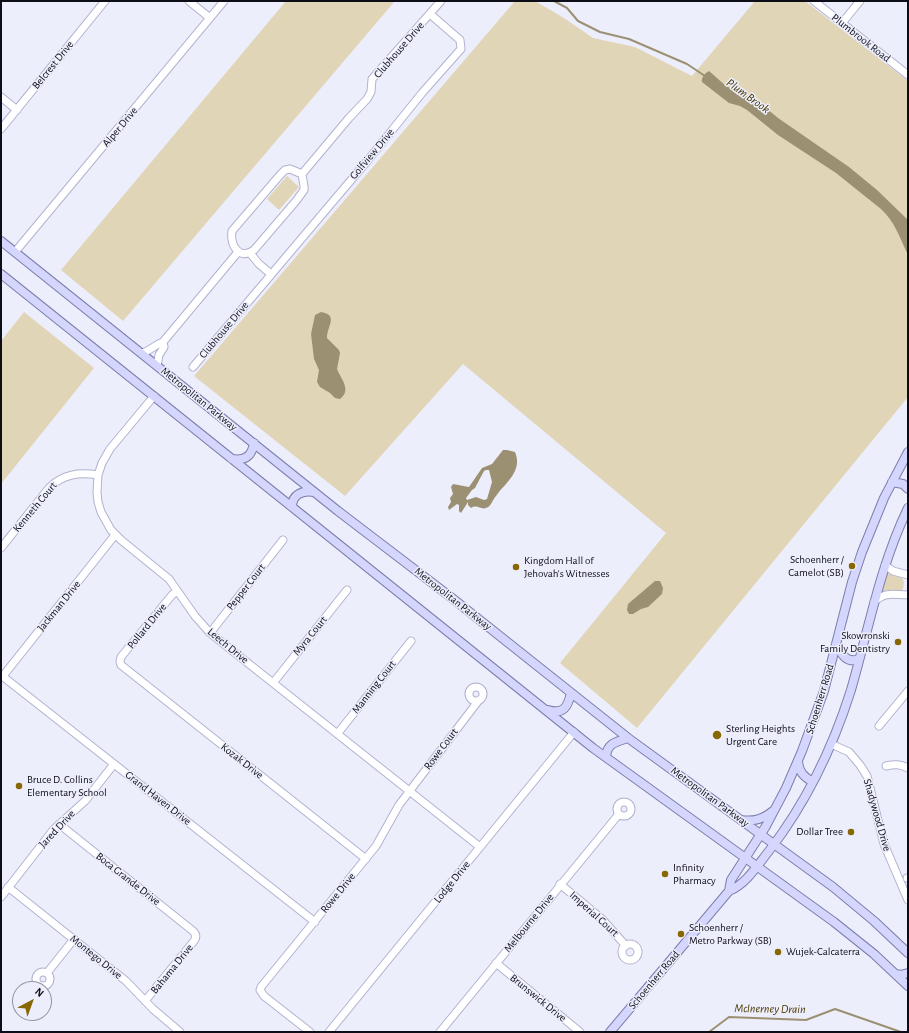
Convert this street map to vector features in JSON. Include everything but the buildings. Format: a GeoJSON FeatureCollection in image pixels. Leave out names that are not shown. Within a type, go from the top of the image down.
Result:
{"type":"FeatureCollection","features":[{"type":"Feature","properties":{"kind":"main road","name":"Metropolitan Parkway"},"geometry":{"type":"LineString","coordinates":[[1,241],[254,444],[628,738],[848,898],[908,953]]}},
{"type":"Feature","properties":{"kind":"main road"},"geometry":{"type":"LineString","coordinates":[[1,274],[574,732],[606,757],[834,922],[874,954],[908,986]]}},
{"type":"Feature","properties":{"kind":"main road"},"geometry":{"type":"LineString","coordinates":[[232,459],[248,457],[252,452],[254,444]]}},
{"type":"Feature","properties":{"kind":"main road","name":"Schoenherr Road"},"geometry":{"type":"LineString","coordinates":[[729,891],[731,880],[775,810],[798,762],[817,712],[852,582],[862,552],[878,512],[908,452]]}},
{"type":"Feature","properties":{"kind":"main road"},"geometry":{"type":"LineString","coordinates":[[892,482],[903,484],[908,489]]}},
{"type":"Feature","properties":{"kind":"main road"},"geometry":{"type":"LineString","coordinates":[[292,507],[294,498],[300,493],[309,491],[315,492]]}},
{"type":"Feature","properties":{"kind":"main road","name":"Schoenherr Road"},"geometry":{"type":"LineString","coordinates":[[610,1032],[729,891],[739,887],[757,866],[774,844],[813,782],[831,744],[850,691],[885,565],[908,508]]}},
{"type":"Feature","properties":{"kind":"main road"},"geometry":{"type":"LineString","coordinates":[[836,644],[839,651],[845,658],[852,661],[859,659]]}},
{"type":"Feature","properties":{"kind":"main road"},"geometry":{"type":"LineString","coordinates":[[546,710],[554,712],[562,710],[568,704],[571,692]]}},
{"type":"Feature","properties":{"kind":"main road"},"geometry":{"type":"LineString","coordinates":[[606,757],[608,749],[612,744],[628,738]]}},
{"type":"Feature","properties":{"kind":"main road"},"geometry":{"type":"LineString","coordinates":[[798,762],[802,774],[813,782]]}},
{"type":"Feature","properties":{"kind":"main road"},"geometry":{"type":"LineString","coordinates":[[741,820],[757,820],[775,810]]}},
{"type":"Feature","properties":{"kind":"main road"},"geometry":{"type":"LineString","coordinates":[[896,974],[901,975],[908,973]]}},
{"type":"Feature","properties":{"kind":"street","name":"Belcrest Drive"},"geometry":{"type":"LineString","coordinates":[[1,129],[105,1]]}},
{"type":"Feature","properties":{"kind":"street"},"geometry":{"type":"LineString","coordinates":[[189,1],[210,18]]}},
{"type":"Feature","properties":{"kind":"street","name":"Alper Drive"},"geometry":{"type":"LineString","coordinates":[[16,252],[224,1]]}},
{"type":"Feature","properties":{"kind":"street","name":"Clubhouse Drive"},"geometry":{"type":"LineString","coordinates":[[302,174],[349,118],[368,99],[371,92],[372,79],[441,1]]}},
{"type":"Feature","properties":{"kind":"street","name":"Plumbrook Road"},"geometry":{"type":"LineString","coordinates":[[814,1],[908,75]]}},
{"type":"Feature","properties":{"kind":"street"},"geometry":{"type":"LineString","coordinates":[[842,23],[860,1]]}},
{"type":"Feature","properties":{"kind":"street","name":"Golfview Drive"},"geometry":{"type":"LineString","coordinates":[[271,274],[461,48],[460,40],[430,14]]}},
{"type":"Feature","properties":{"kind":"street"},"geometry":{"type":"LineString","coordinates":[[1,97],[17,110]]}},
{"type":"Feature","properties":{"kind":"street"},"geometry":{"type":"LineString","coordinates":[[290,169],[302,174],[304,190],[296,201],[254,250],[250,253],[243,254],[238,252],[233,246],[231,238],[232,231],[236,226],[285,170],[290,169]]}},
{"type":"Feature","properties":{"kind":"street"},"geometry":{"type":"LineString","coordinates":[[142,353],[163,342],[238,252]]}},
{"type":"Feature","properties":{"kind":"street"},"geometry":{"type":"LineString","coordinates":[[250,253],[259,264],[271,274]]}},
{"type":"Feature","properties":{"kind":"street","name":"Clubhouse Drive"},"geometry":{"type":"LineString","coordinates":[[193,367],[271,274]]}},
{"type":"Feature","properties":{"kind":"street"},"geometry":{"type":"LineString","coordinates":[[157,366],[159,355],[164,347],[163,342]]}},
{"type":"Feature","properties":{"kind":"street","name":"Leech Drive"},"geometry":{"type":"LineString","coordinates":[[154,396],[110,449],[102,463],[98,476],[96,492],[98,502],[106,522],[115,535],[164,574],[195,616],[210,633],[480,847]]}},
{"type":"Feature","properties":{"kind":"street","name":"Kenneth Court"},"geometry":{"type":"LineString","coordinates":[[1,548],[49,488],[58,480],[76,474],[98,476]]}},
{"type":"Feature","properties":{"kind":"street","name":"Jackman Drive"},"geometry":{"type":"LineString","coordinates":[[2,675],[115,535]]}},
{"type":"Feature","properties":{"kind":"street","name":"Pepper Court"},"geometry":{"type":"LineString","coordinates":[[210,633],[283,540]]}},
{"type":"Feature","properties":{"kind":"street"},"geometry":{"type":"LineString","coordinates":[[885,565],[893,571],[908,575]]}},
{"type":"Feature","properties":{"kind":"street","name":"Myra Court"},"geometry":{"type":"LineString","coordinates":[[273,683],[347,590]]}},
{"type":"Feature","properties":{"kind":"street","name":"Pollard Drive"},"geometry":{"type":"LineString","coordinates":[[120,662],[126,651],[172,595],[177,591]]}},
{"type":"Feature","properties":{"kind":"street"},"geometry":{"type":"LineString","coordinates":[[874,602],[881,596],[887,594],[908,595]]}},
{"type":"Feature","properties":{"kind":"street","name":"Manning Court"},"geometry":{"type":"LineString","coordinates":[[338,733],[410,641]]}},
{"type":"Feature","properties":{"kind":"street","name":"Kozak Drive"},"geometry":{"type":"LineString","coordinates":[[120,662],[123,667],[366,859]]}},
{"type":"Feature","properties":{"kind":"street","name":"Grand Haven Drive"},"geometry":{"type":"LineString","coordinates":[[2,675],[315,922]]}},
{"type":"Feature","properties":{"kind":"street"},"geometry":{"type":"LineString","coordinates":[[470,698],[474,701],[479,700],[482,697],[483,692],[478,687],[474,687],[470,690],[469,694],[470,698],[473,707]]}},
{"type":"Feature","properties":{"kind":"street"},"geometry":{"type":"LineString","coordinates":[[879,726],[908,691]]}},
{"type":"Feature","properties":{"kind":"street","name":"Rowe Court"},"geometry":{"type":"LineString","coordinates":[[410,791],[479,700]]}},
{"type":"Feature","properties":{"kind":"street","name":"Lodge Drive"},"geometry":{"type":"LineString","coordinates":[[330,1032],[574,732]]}},
{"type":"Feature","properties":{"kind":"street","name":"Shadywood Drive"},"geometry":{"type":"LineString","coordinates":[[831,744],[849,752],[867,776],[884,844],[908,900]]}},
{"type":"Feature","properties":{"kind":"street","name":"Jared Drive"},"geometry":{"type":"LineString","coordinates":[[1,896],[59,824],[84,801],[114,764]]}},
{"type":"Feature","properties":{"kind":"street"},"geometry":{"type":"LineString","coordinates":[[886,766],[895,764],[908,768]]}},
{"type":"Feature","properties":{"kind":"street","name":"Rowe Drive"},"geometry":{"type":"LineString","coordinates":[[310,1032],[264,996],[260,990],[262,985],[366,859],[382,837],[399,805],[410,791]]}},
{"type":"Feature","properties":{"kind":"street","name":"Melbourne Drive"},"geometry":{"type":"LineString","coordinates":[[440,1032],[619,814]]}},
{"type":"Feature","properties":{"kind":"street","name":"Boca Grande Drive"},"geometry":{"type":"LineString","coordinates":[[59,824],[193,931],[196,936]]}},
{"type":"Feature","properties":{"kind":"street","name":"Imperial Court"},"geometry":{"type":"LineString","coordinates":[[560,884],[610,927],[626,946]]}},
{"type":"Feature","properties":{"kind":"street","name":"Montego Drive"},"geometry":{"type":"LineString","coordinates":[[8,887],[126,981],[145,1001],[180,1032]]}},
{"type":"Feature","properties":{"kind":"street","name":"Bahama Drive"},"geometry":{"type":"LineString","coordinates":[[145,1001],[194,941],[196,936]]}},
{"type":"Feature","properties":{"kind":"street"},"geometry":{"type":"LineString","coordinates":[[47,973],[74,939]]}},
{"type":"Feature","properties":{"kind":"street","name":"Brunswick Drive"},"geometry":{"type":"LineString","coordinates":[[496,963],[580,1032]]}},
{"type":"Feature","properties":{"kind":"shaded area"},"geometry":{"type":"Polygon","coordinates":[[[286,1],[395,1],[123,321],[61,270],[286,1]]]}},
{"type":"Feature","properties":{"kind":"shaded area"},"geometry":{"type":"Polygon","coordinates":[[[515,1],[535,1],[564,18],[593,38],[635,47],[692,76],[755,1],[805,1],[908,81],[908,397],[637,728],[560,663],[666,533],[463,364],[345,496],[194,376],[515,1]]]}},
{"type":"Feature","properties":{"kind":"shaded area"},"geometry":{"type":"Polygon","coordinates":[[[709,71],[726,86],[760,103],[778,118],[849,167],[877,190],[908,220],[908,255],[894,225],[881,209],[836,173],[778,135],[747,110],[729,103],[702,82],[702,79],[709,71]]]}},
{"type":"Feature","properties":{"kind":"shaded area"},"geometry":{"type":"Polygon","coordinates":[[[287,176],[299,187],[279,210],[267,199],[287,176]]]}},
{"type":"Feature","properties":{"kind":"shaded area"},"geometry":{"type":"Polygon","coordinates":[[[24,312],[94,368],[1,484],[1,341],[24,312]]]}},
{"type":"Feature","properties":{"kind":"shaded area"},"geometry":{"type":"Polygon","coordinates":[[[321,312],[326,313],[331,318],[327,338],[339,350],[340,353],[337,369],[343,381],[345,392],[340,399],[335,398],[320,387],[317,382],[319,370],[314,359],[311,334],[315,315],[321,312]]]}},
{"type":"Feature","properties":{"kind":"shaded area"},"geometry":{"type":"Polygon","coordinates":[[[503,450],[515,452],[517,465],[515,471],[489,506],[484,508],[471,508],[468,505],[468,502],[461,513],[459,511],[459,505],[457,504],[449,510],[448,507],[451,502],[450,498],[453,494],[451,487],[453,484],[469,487],[482,468],[492,464],[503,450]],[[489,470],[484,471],[475,488],[466,498],[467,500],[476,497],[484,500],[487,499],[492,482],[489,470]]]}},
{"type":"Feature","properties":{"kind":"shaded area"},"geometry":{"type":"Polygon","coordinates":[[[887,573],[902,578],[904,582],[903,589],[900,591],[887,590],[881,592],[887,573]]]}},
{"type":"Feature","properties":{"kind":"shaded area"},"geometry":{"type":"Polygon","coordinates":[[[655,581],[660,581],[663,588],[662,594],[648,607],[633,614],[629,614],[627,610],[628,604],[655,581]]]}},
{"type":"Feature","properties":{"kind":"waterway","name":"Plum Brook"},"geometry":{"type":"LineString","coordinates":[[554,1],[567,8],[578,21],[600,32],[629,39],[687,64],[705,76]]}},
{"type":"Feature","properties":{"kind":"waterway","name":"McInerney Drain"},"geometry":{"type":"LineString","coordinates":[[709,1032],[729,1017],[806,1020],[835,1009],[901,1032]]}},
{"type":"Feature","properties":{"kind":"place","name":"Schoenherr / Camelot (SB)"},"geometry":{"type":"Point","coordinates":[852,566]}},
{"type":"Feature","properties":{"kind":"place","name":"Kingdom Hall of Jehovah's Witnesses"},"geometry":{"type":"Point","coordinates":[516,567]}},
{"type":"Feature","properties":{"kind":"place","name":"Skowronski Family Dentistry"},"geometry":{"type":"Point","coordinates":[898,642]}},
{"type":"Feature","properties":{"kind":"place","name":"Sterling Heights Urgent Care"},"geometry":{"type":"Point","coordinates":[717,735]}},
{"type":"Feature","properties":{"kind":"place","name":"Bruce D. Collins Elementary School"},"geometry":{"type":"Point","coordinates":[19,786]}},
{"type":"Feature","properties":{"kind":"place","name":"Dollar Tree"},"geometry":{"type":"Point","coordinates":[851,832]}},
{"type":"Feature","properties":{"kind":"place","name":"Infinity Pharmacy"},"geometry":{"type":"Point","coordinates":[665,874]}},
{"type":"Feature","properties":{"kind":"place","name":"Schoenherr / Metro Parkway (SB)"},"geometry":{"type":"Point","coordinates":[681,934]}},
{"type":"Feature","properties":{"kind":"place","name":"Wujek-Calcaterra"},"geometry":{"type":"Point","coordinates":[778,952]}}]}
